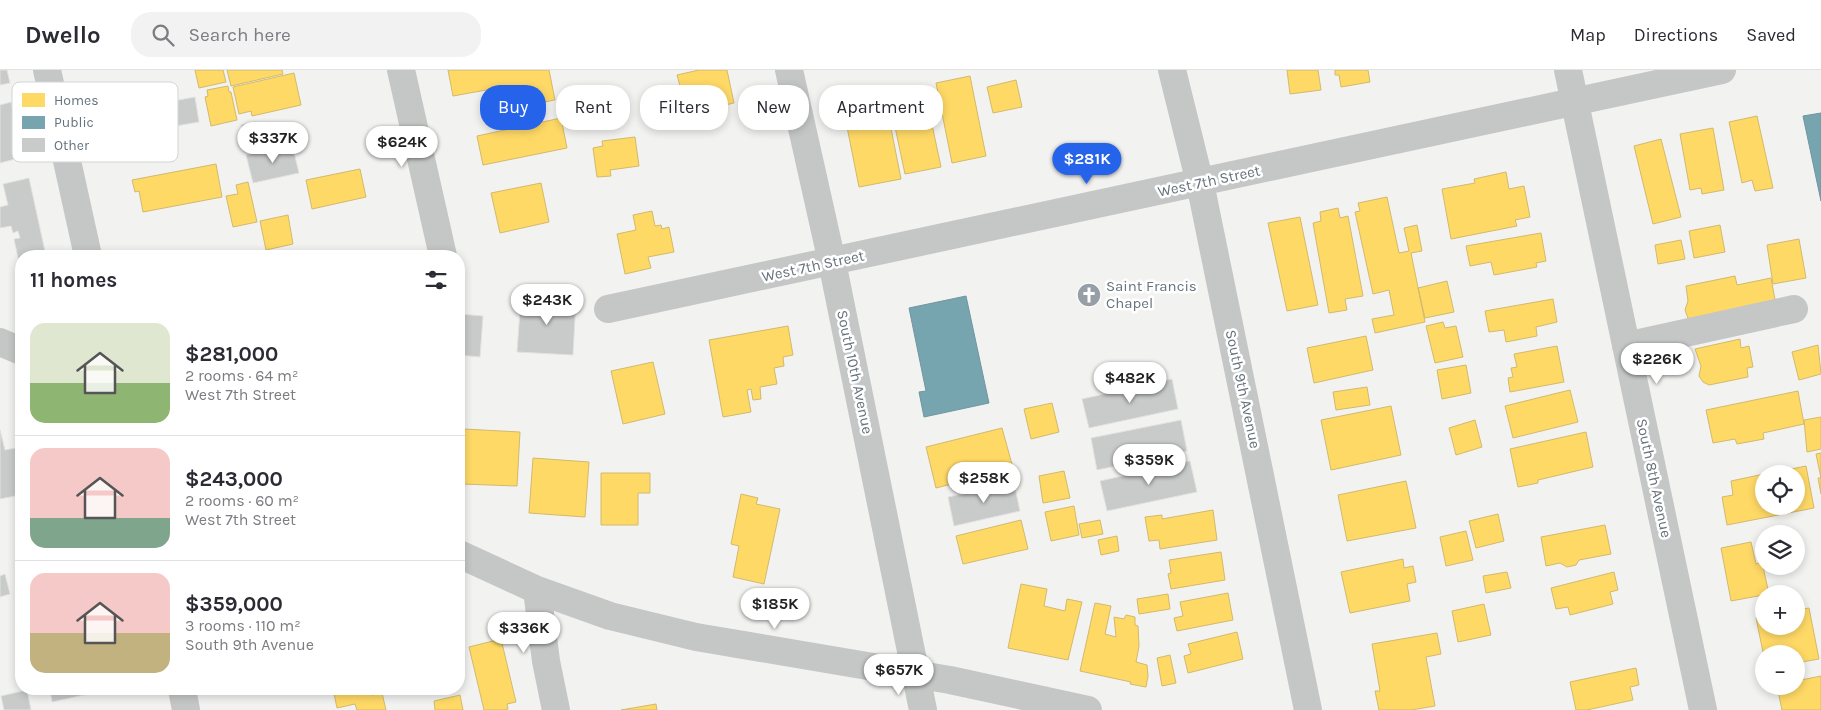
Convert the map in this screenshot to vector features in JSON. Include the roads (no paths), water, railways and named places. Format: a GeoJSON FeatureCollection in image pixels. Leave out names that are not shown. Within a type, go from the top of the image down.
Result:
{"type":"FeatureCollection","features":[{"type":"Feature","properties":{"kind":"street"},"geometry":{"type":"LineString","coordinates":[[402,70],[442,250]]}},
{"type":"Feature","properties":{"kind":"street","name":"South 10th Avenue"},"geometry":{"type":"LineString","coordinates":[[789,70],[832,262],[923,710]]}},
{"type":"Feature","properties":{"kind":"street","name":"South 9th Avenue"},"geometry":{"type":"LineString","coordinates":[[1172,70],[1200,183],[1308,710]]}},
{"type":"Feature","properties":{"kind":"street","name":"South 8th Avenue"},"geometry":{"type":"LineString","coordinates":[[1568,70],[1703,710]]}},
{"type":"Feature","properties":{"kind":"street","name":"West 7th Street"},"geometry":{"type":"LineString","coordinates":[[608,309],[1722,70]]}},
{"type":"Feature","properties":{"kind":"street"},"geometry":{"type":"LineString","coordinates":[[67,162],[87,250]]}},
{"type":"Feature","properties":{"kind":"street"},"geometry":{"type":"LineString","coordinates":[[1626,346],[1794,309]]}},
{"type":"Feature","properties":{"kind":"street"},"geometry":{"type":"LineString","coordinates":[[0,342],[15,348]]}},
{"type":"Feature","properties":{"kind":"street"},"geometry":{"type":"LineString","coordinates":[[465,557],[537,590],[610,616],[696,637],[916,674],[1088,710]]}},
{"type":"Feature","properties":{"kind":"street"},"geometry":{"type":"LineString","coordinates":[[537,590],[546,661],[556,710]]}},
{"type":"Feature","properties":{"kind":"street"},"geometry":{"type":"LineString","coordinates":[[183,695],[186,710]]}},
{"type":"Feature","properties":{"kind":"place","name":"Saint Francis Chapel"},"geometry":{"type":"Point","coordinates":[1089,295]}}]}
